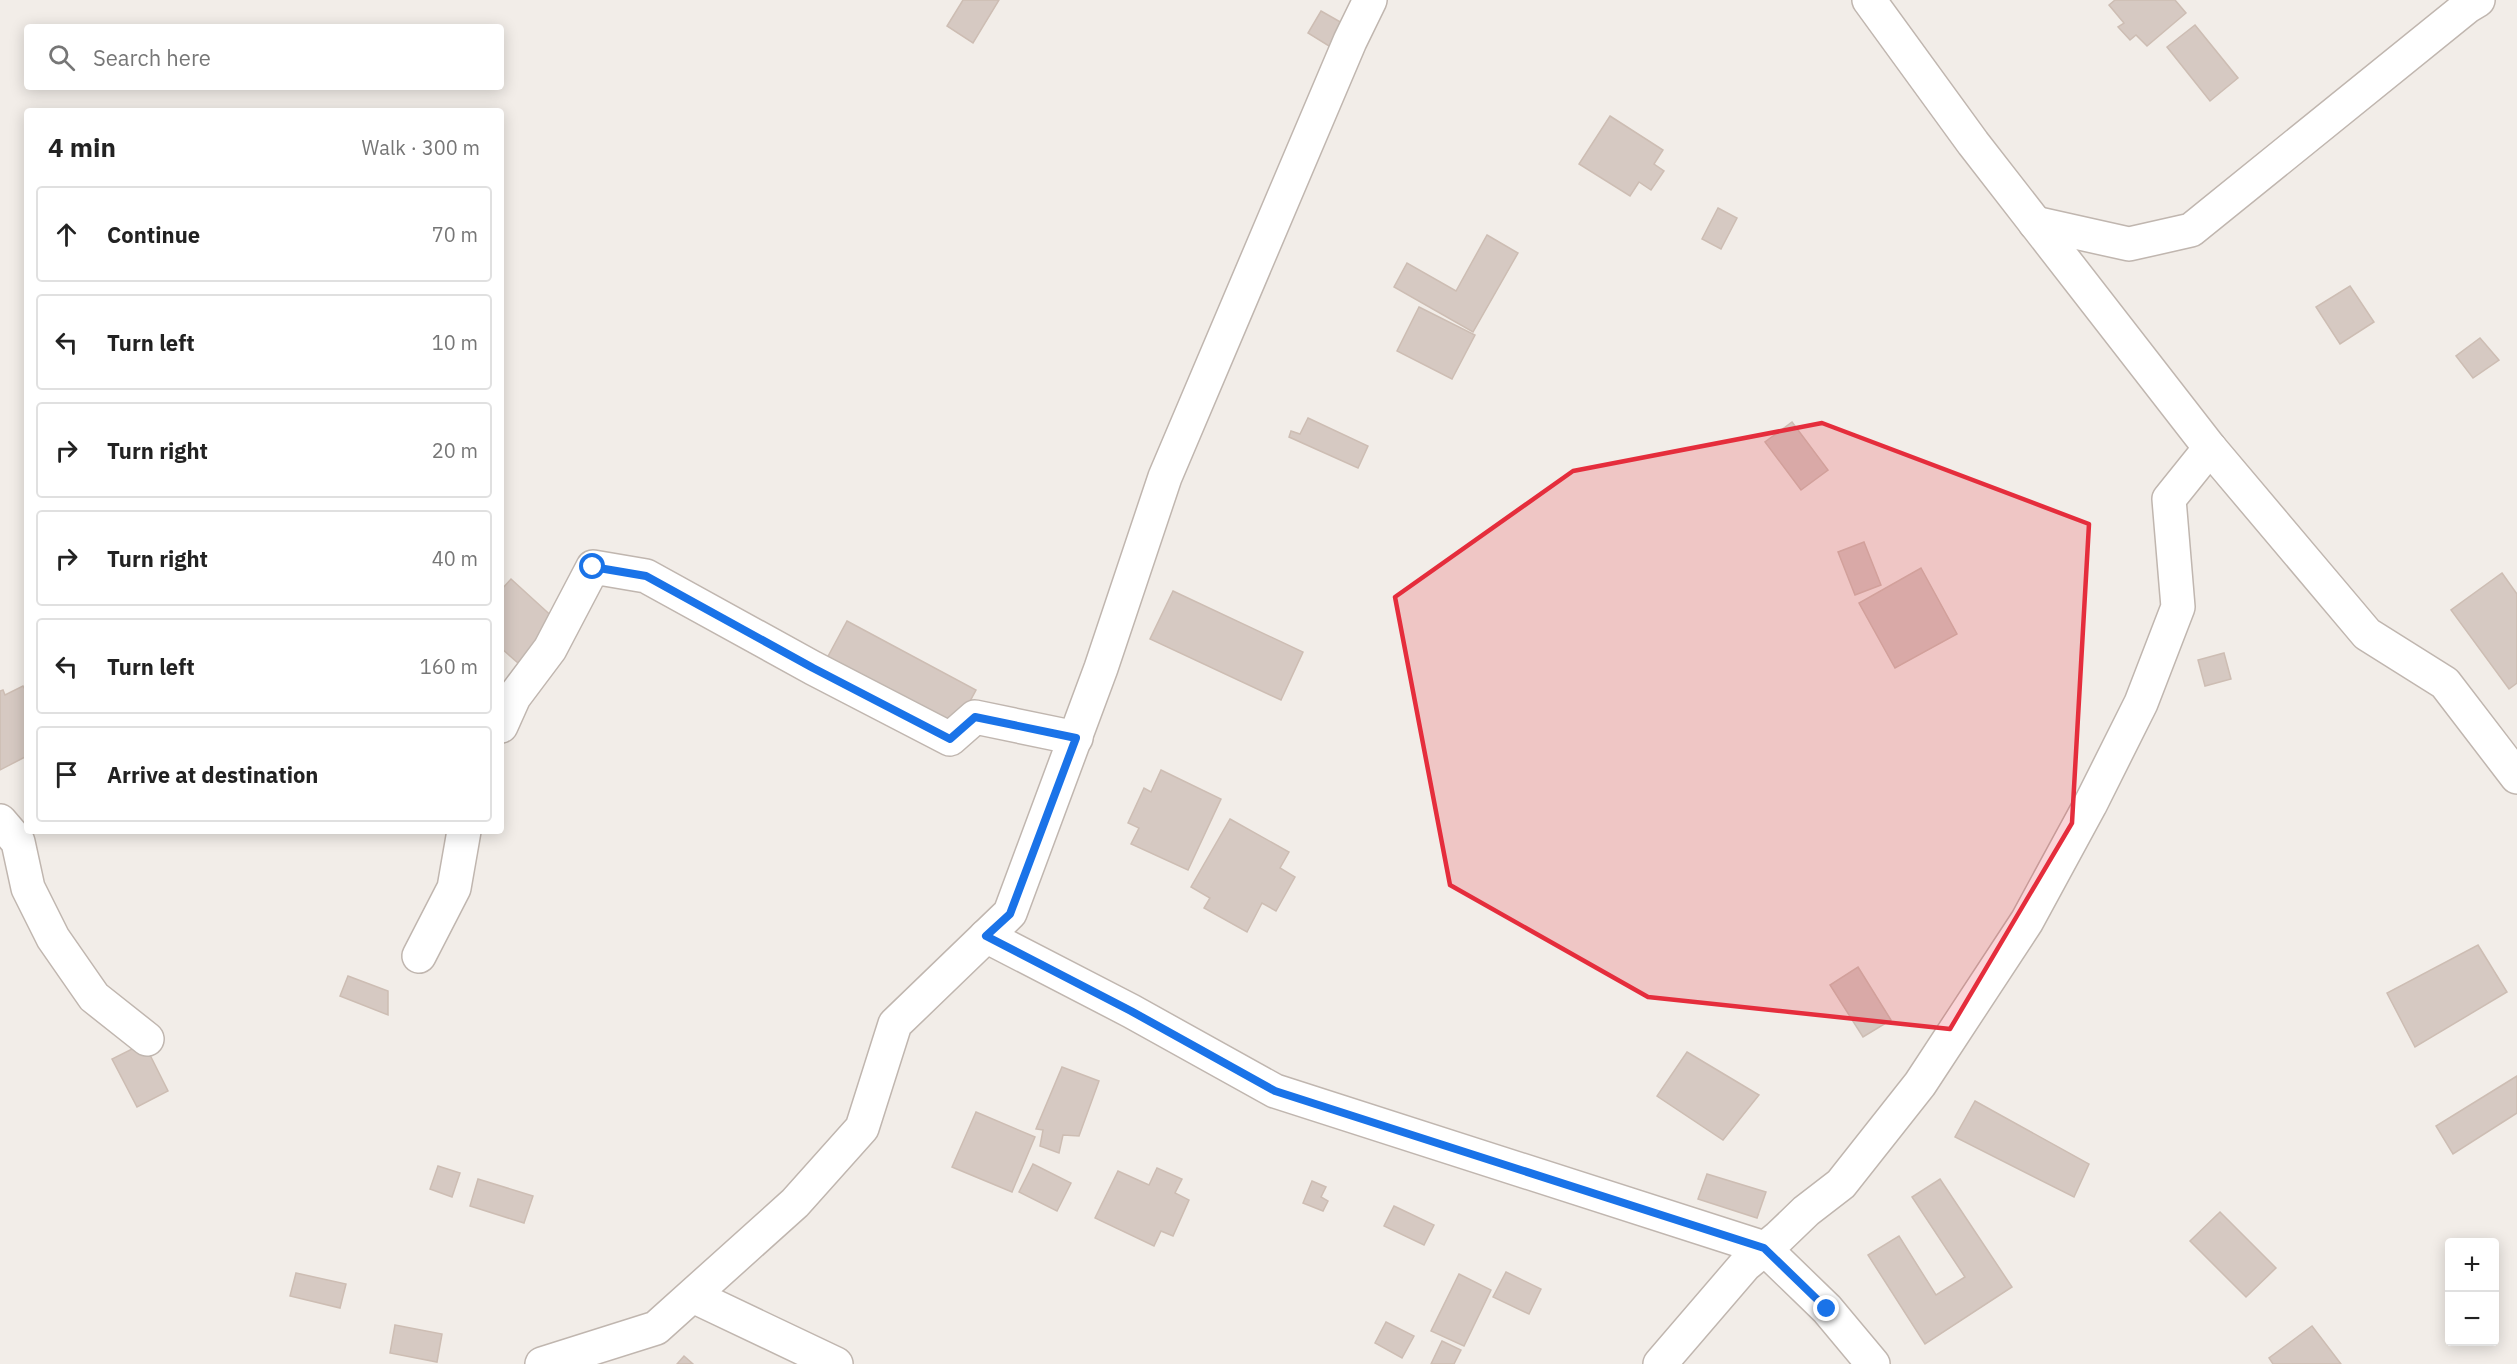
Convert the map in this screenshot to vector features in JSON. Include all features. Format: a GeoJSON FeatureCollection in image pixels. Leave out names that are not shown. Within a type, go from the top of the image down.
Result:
{"type":"FeatureCollection","features":[{"type":"Feature","properties":{"kind":"street"},"geometry":{"type":"LineString","coordinates":[[542,1364],[656,1328],[795,1203],[862,1128],[896,1024],[1010,914],[1076,738],[1165,477],[1350,41],[1370,0]]}},
{"type":"Feature","properties":{"kind":"street"},"geometry":{"type":"LineString","coordinates":[[1869,0],[1973,143],[2210,448],[2367,634],[2445,683],[2517,777]]}},
{"type":"Feature","properties":{"kind":"street"},"geometry":{"type":"LineString","coordinates":[[2035,223],[2129,244],[2191,230],[2478,0]]}},
{"type":"Feature","properties":{"kind":"street"},"geometry":{"type":"LineString","coordinates":[[1660,1364],[1745,1264],[1841,1184],[1920,1084],[2027,921],[2090,805],[2141,703],[2178,607],[2169,499],[2210,448]]}},
{"type":"Feature","properties":{"kind":"street"},"geometry":{"type":"LineString","coordinates":[[504,719],[514,697],[550,649],[593,567],[646,576],[813,668],[950,739],[975,717],[1076,738]]}},
{"type":"Feature","properties":{"kind":"street"},"geometry":{"type":"LineString","coordinates":[[0,821],[18,842],[28,888],[53,938],[94,997],[147,1039]]}},
{"type":"Feature","properties":{"kind":"street"},"geometry":{"type":"LineString","coordinates":[[419,956],[454,888],[463,834]]}},
{"type":"Feature","properties":{"kind":"street"},"geometry":{"type":"LineString","coordinates":[[986,936],[1131,1011],[1275,1091],[1764,1248],[1827,1309],[1873,1364]]}},
{"type":"Feature","properties":{"kind":"street"},"geometry":{"type":"LineString","coordinates":[[693,1296],[836,1364]]}},
{"type":"Feature","properties":{"kind":"highlighted area"},"geometry":{"type":"Polygon","coordinates":[[[1822,423],[2089,524],[2072,823],[1950,1029],[1648,997],[1450,885],[1395,597],[1573,471],[1822,423]]]}},
{"type":"Feature","properties":{"kind":"building"},"geometry":{"type":"Polygon","coordinates":[[[963,0],[999,0],[973,43],[947,26],[963,0]]]}},
{"type":"Feature","properties":{"kind":"building"},"geometry":{"type":"Polygon","coordinates":[[[2115,0],[2175,0],[2186,13],[2147,46],[2136,35],[2130,40],[2118,27],[2124,23],[2109,5],[2115,0]]]}},
{"type":"Feature","properties":{"kind":"building"},"geometry":{"type":"Polygon","coordinates":[[[1321,11],[1351,28],[1337,51],[1308,33],[1321,11]]]}},
{"type":"Feature","properties":{"kind":"building"},"geometry":{"type":"Polygon","coordinates":[[[2195,25],[2238,78],[2210,101],[2167,47],[2195,25]]]}},
{"type":"Feature","properties":{"kind":"building"},"geometry":{"type":"Polygon","coordinates":[[[1610,116],[1663,150],[1654,164],[1664,171],[1651,190],[1639,182],[1630,196],[1579,164],[1610,116]]]}},
{"type":"Feature","properties":{"kind":"building"},"geometry":{"type":"Polygon","coordinates":[[[1718,208],[1737,218],[1721,249],[1702,239],[1718,208]]]}},
{"type":"Feature","properties":{"kind":"building"},"geometry":{"type":"Polygon","coordinates":[[[1487,235],[1518,253],[1473,332],[1394,287],[1407,263],[1456,291],[1487,235]]]}},
{"type":"Feature","properties":{"kind":"building"},"geometry":{"type":"Polygon","coordinates":[[[2350,286],[2374,322],[2340,344],[2316,307],[2350,286]]]}},
{"type":"Feature","properties":{"kind":"building"},"geometry":{"type":"Polygon","coordinates":[[[1419,307],[1475,335],[1452,379],[1397,351],[1419,307]]]}},
{"type":"Feature","properties":{"kind":"building"},"geometry":{"type":"Polygon","coordinates":[[[2480,338],[2499,360],[2473,378],[2456,356],[2480,338]]]}},
{"type":"Feature","properties":{"kind":"building"},"geometry":{"type":"Polygon","coordinates":[[[1308,418],[1368,446],[1358,468],[1289,437],[1291,431],[1300,434],[1308,418]]]}},
{"type":"Feature","properties":{"kind":"building"},"geometry":{"type":"Polygon","coordinates":[[[1792,422],[1828,470],[1801,490],[1765,442],[1792,422]]]}},
{"type":"Feature","properties":{"kind":"building"},"geometry":{"type":"Polygon","coordinates":[[[1864,542],[1881,585],[1855,595],[1838,552],[1864,542]]]}},
{"type":"Feature","properties":{"kind":"building"},"geometry":{"type":"Polygon","coordinates":[[[1921,568],[1957,634],[1895,668],[1859,603],[1921,568]]]}},
{"type":"Feature","properties":{"kind":"building"},"geometry":{"type":"Polygon","coordinates":[[[2502,573],[2517,594],[2517,683],[2509,689],[2451,610],[2502,573]]]}},
{"type":"Feature","properties":{"kind":"building"},"geometry":{"type":"Polygon","coordinates":[[[511,579],[557,621],[518,663],[504,651],[504,587],[511,579]]]}},
{"type":"Feature","properties":{"kind":"building"},"geometry":{"type":"Polygon","coordinates":[[[1173,591],[1303,652],[1281,700],[1150,639],[1173,591]]]}},
{"type":"Feature","properties":{"kind":"building"},"geometry":{"type":"Polygon","coordinates":[[[847,621],[976,690],[954,731],[825,662],[847,621]]]}},
{"type":"Feature","properties":{"kind":"building"},"geometry":{"type":"Polygon","coordinates":[[[2224,653],[2231,679],[2205,686],[2198,660],[2224,653]]]}},
{"type":"Feature","properties":{"kind":"building"},"geometry":{"type":"Polygon","coordinates":[[[23,686],[24,688],[24,758],[0,770],[0,691],[3,690],[5,695],[23,686]]]}},
{"type":"Feature","properties":{"kind":"building"},"geometry":{"type":"Polygon","coordinates":[[[1161,770],[1221,799],[1188,870],[1131,844],[1139,828],[1128,823],[1144,788],[1151,792],[1161,770]]]}},
{"type":"Feature","properties":{"kind":"building"},"geometry":{"type":"Polygon","coordinates":[[[1230,819],[1289,852],[1280,868],[1295,877],[1276,911],[1262,903],[1247,932],[1204,908],[1210,898],[1191,887],[1230,819]]]}},
{"type":"Feature","properties":{"kind":"building"},"geometry":{"type":"Polygon","coordinates":[[[2478,945],[2507,992],[2415,1047],[2387,993],[2478,945]]]}},
{"type":"Feature","properties":{"kind":"building"},"geometry":{"type":"Polygon","coordinates":[[[1858,967],[1891,1020],[1863,1037],[1830,985],[1858,967]]]}},
{"type":"Feature","properties":{"kind":"building"},"geometry":{"type":"Polygon","coordinates":[[[348,976],[388,991],[388,1015],[340,996],[348,976]]]}},
{"type":"Feature","properties":{"kind":"building"},"geometry":{"type":"Polygon","coordinates":[[[144,1043],[168,1091],[137,1107],[112,1059],[144,1043]]]}},
{"type":"Feature","properties":{"kind":"building"},"geometry":{"type":"Polygon","coordinates":[[[1687,1052],[1759,1095],[1723,1140],[1657,1096],[1687,1052]]]}},
{"type":"Feature","properties":{"kind":"building"},"geometry":{"type":"Polygon","coordinates":[[[1062,1067],[1099,1081],[1079,1136],[1063,1135],[1059,1153],[1040,1146],[1043,1130],[1036,1129],[1062,1067]]]}},
{"type":"Feature","properties":{"kind":"building"},"geometry":{"type":"Polygon","coordinates":[[[2517,1076],[2517,1113],[2453,1154],[2436,1126],[2517,1076]]]}},
{"type":"Feature","properties":{"kind":"building"},"geometry":{"type":"Polygon","coordinates":[[[1975,1101],[2089,1164],[2074,1197],[1955,1137],[1975,1101]]]}},
{"type":"Feature","properties":{"kind":"building"},"geometry":{"type":"Polygon","coordinates":[[[976,1112],[1035,1137],[1012,1192],[952,1167],[976,1112]]]}},
{"type":"Feature","properties":{"kind":"building"},"geometry":{"type":"Polygon","coordinates":[[[1033,1164],[1071,1183],[1057,1211],[1019,1192],[1033,1164]]]}},
{"type":"Feature","properties":{"kind":"building"},"geometry":{"type":"Polygon","coordinates":[[[438,1166],[460,1173],[452,1197],[430,1189],[438,1166]]]}},
{"type":"Feature","properties":{"kind":"building"},"geometry":{"type":"Polygon","coordinates":[[[1157,1168],[1182,1179],[1175,1193],[1189,1200],[1173,1236],[1161,1231],[1154,1246],[1095,1218],[1118,1171],[1149,1185],[1157,1168]]]}},
{"type":"Feature","properties":{"kind":"building"},"geometry":{"type":"Polygon","coordinates":[[[1707,1174],[1766,1192],[1757,1218],[1698,1199],[1707,1174]]]}},
{"type":"Feature","properties":{"kind":"building"},"geometry":{"type":"Polygon","coordinates":[[[478,1179],[533,1196],[524,1223],[470,1206],[478,1179]]]}},
{"type":"Feature","properties":{"kind":"building"},"geometry":{"type":"Polygon","coordinates":[[[1940,1179],[2012,1287],[1925,1344],[1868,1255],[1899,1236],[1936,1295],[1965,1277],[1912,1197],[1940,1179]]]}},
{"type":"Feature","properties":{"kind":"building"},"geometry":{"type":"Polygon","coordinates":[[[1312,1181],[1326,1187],[1321,1197],[1328,1201],[1323,1211],[1303,1203],[1312,1181]]]}},
{"type":"Feature","properties":{"kind":"building"},"geometry":{"type":"Polygon","coordinates":[[[1394,1206],[1434,1225],[1424,1245],[1384,1226],[1394,1206]]]}},
{"type":"Feature","properties":{"kind":"building"},"geometry":{"type":"Polygon","coordinates":[[[2220,1212],[2276,1268],[2246,1297],[2190,1241],[2220,1212]]]}},
{"type":"Feature","properties":{"kind":"building"},"geometry":{"type":"Polygon","coordinates":[[[1506,1272],[1541,1289],[1529,1314],[1493,1297],[1506,1272]]]}},
{"type":"Feature","properties":{"kind":"building"},"geometry":{"type":"Polygon","coordinates":[[[296,1273],[346,1284],[340,1308],[290,1296],[296,1273]]]}},
{"type":"Feature","properties":{"kind":"building"},"geometry":{"type":"Polygon","coordinates":[[[1459,1274],[1491,1290],[1464,1346],[1431,1331],[1459,1274]]]}},
{"type":"Feature","properties":{"kind":"building"},"geometry":{"type":"Polygon","coordinates":[[[1386,1322],[1414,1336],[1402,1358],[1375,1343],[1386,1322]]]}},
{"type":"Feature","properties":{"kind":"building"},"geometry":{"type":"Polygon","coordinates":[[[395,1325],[442,1334],[437,1362],[390,1353],[395,1325]]]}},
{"type":"Feature","properties":{"kind":"building"},"geometry":{"type":"Polygon","coordinates":[[[2312,1326],[2341,1364],[2273,1364],[2269,1358],[2312,1326]]]}},
{"type":"Feature","properties":{"kind":"building"},"geometry":{"type":"Polygon","coordinates":[[[1442,1341],[1461,1350],[1454,1364],[1431,1364],[1442,1341]]]}},
{"type":"Feature","properties":{"kind":"building"},"geometry":{"type":"Polygon","coordinates":[[[684,1356],[693,1364],[677,1364],[684,1356]]]}},
{"type":"Feature","properties":{"kind":"route"},"geometry":{"type":"LineString","coordinates":[[593,567],[646,576],[813,668],[950,739],[975,717],[1076,738],[1010,914],[986,936],[1131,1011],[1275,1091],[1764,1248],[1827,1309]]}}]}
